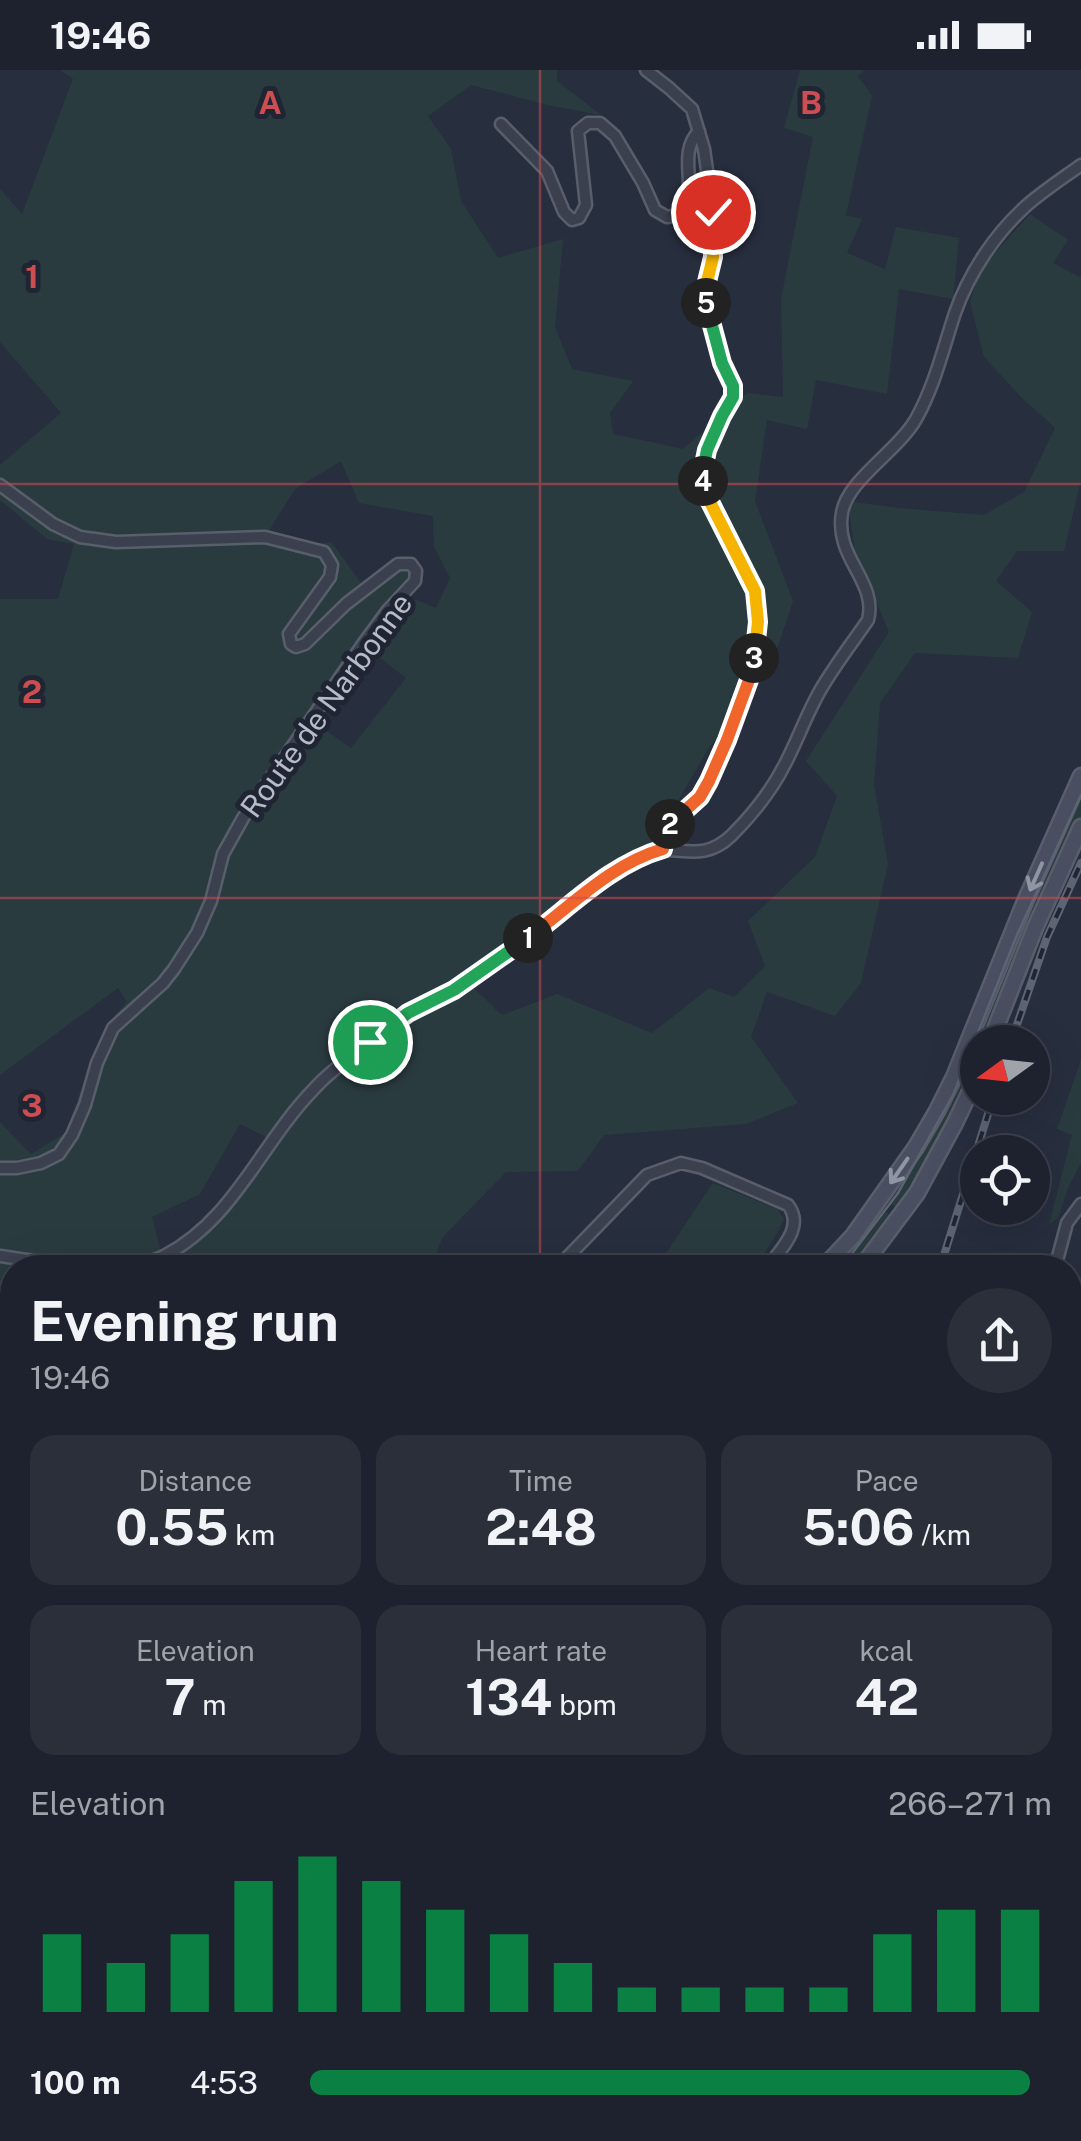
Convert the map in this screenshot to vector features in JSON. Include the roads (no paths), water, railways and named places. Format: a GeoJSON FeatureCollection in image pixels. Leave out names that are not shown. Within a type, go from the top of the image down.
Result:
{"type":"FeatureCollection","features":[{"type":"Feature","properties":{"kind":"main road"},"geometry":{"type":"LineString","coordinates":[[835,1255],[916,1147],[937,1111],[1081,776]]}},
{"type":"Feature","properties":{"kind":"main road"},"geometry":{"type":"LineString","coordinates":[[997,1025],[1081,827]]}},
{"type":"Feature","properties":{"kind":"main road"},"geometry":{"type":"LineString","coordinates":[[870,1255],[916,1192],[960,1113]]}},
{"type":"Feature","properties":{"kind":"street"},"geometry":{"type":"LineString","coordinates":[[646,70],[692,109],[699,131],[713,212],[713,257],[704,294],[722,363],[733,386],[733,397],[707,450],[702,475],[709,500],[755,591],[758,622],[753,669],[727,740],[700,797],[667,827],[663,849]]}},
{"type":"Feature","properties":{"kind":"street"},"geometry":{"type":"LineString","coordinates":[[500,124],[547,170],[564,212],[572,220],[579,218],[586,205],[578,131],[588,123],[600,123],[615,136],[655,210],[667,217],[678,215],[688,204],[688,154],[699,131]]}},
{"type":"Feature","properties":{"kind":"street"},"geometry":{"type":"LineString","coordinates":[[166,1255],[210,1222],[233,1198],[312,1090],[408,1013],[454,990],[594,885],[646,854],[663,849],[689,853],[719,846],[746,819],[784,767],[821,688],[868,620],[870,597],[843,547],[840,525],[848,494],[897,446],[915,420],[934,381],[956,312],[986,252],[1025,207],[1081,164]]}},
{"type":"Feature","properties":{"kind":"street","name":"Route de Narbonne"},"geometry":{"type":"LineString","coordinates":[[0,485],[53,524],[80,537],[116,542],[265,537],[324,552],[332,565],[330,576],[289,634],[296,647],[305,644],[346,604],[398,564],[411,564],[416,571],[415,581],[363,644],[243,818],[224,854],[197,933],[174,969],[112,1028],[85,1105],[59,1154],[40,1164],[0,1168]]}},
{"type":"Feature","properties":{"kind":"street"},"geometry":{"type":"LineString","coordinates":[[570,1255],[647,1175],[681,1163],[788,1204],[796,1222],[776,1255]]}},
{"type":"Feature","properties":{"kind":"street"},"geometry":{"type":"LineString","coordinates":[[1058,1255],[1067,1223],[1081,1204]]}},
{"type":"Feature","properties":{"kind":"tram line"},"geometry":{"type":"LineString","coordinates":[[851,1255],[898,1193],[953,1095],[1017,935],[1081,795]]}},
{"type":"Feature","properties":{"kind":"railway"},"geometry":{"type":"LineString","coordinates":[[1017,1025],[1047,937],[1081,863]]}},
{"type":"Feature","properties":{"kind":"railway"},"geometry":{"type":"LineString","coordinates":[[944,1255],[988,1115]]}}]}
